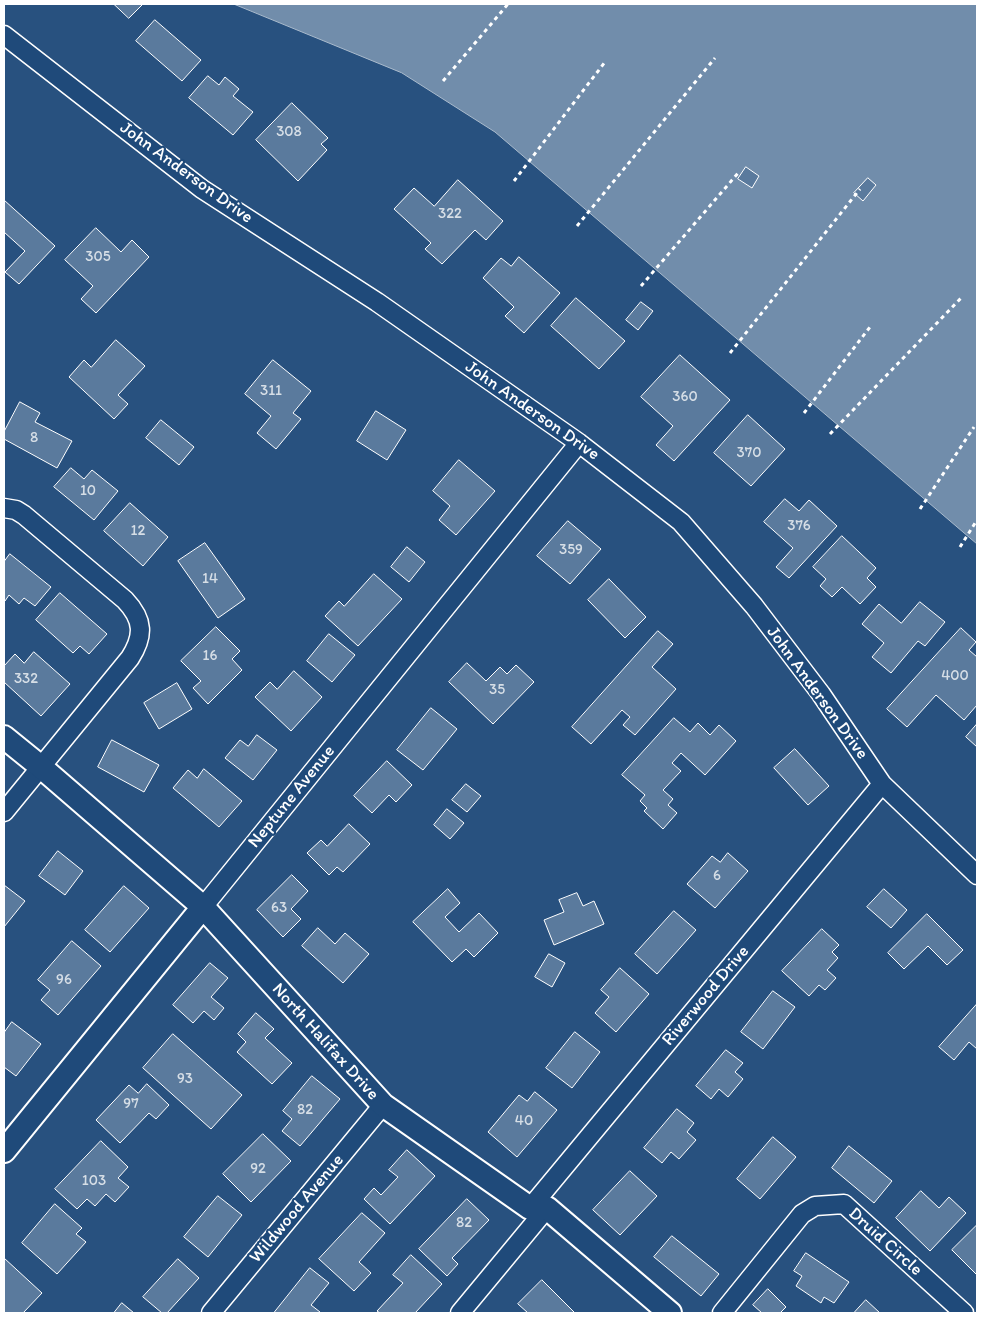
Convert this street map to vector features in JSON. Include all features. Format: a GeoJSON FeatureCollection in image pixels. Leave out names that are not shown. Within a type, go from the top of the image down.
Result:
{"type":"FeatureCollection","features":[{"type":"Feature","properties":{"kind":"street","name":"John Anderson Drive"},"geometry":{"type":"LineString","coordinates":[[4,35],[202,189],[377,302],[579,443],[681,522],[766,621],[821,694],[882,784],[977,875]]}},
{"type":"Feature","properties":{"kind":"street","name":"Neptune Avenue"},"geometry":{"type":"LineString","coordinates":[[4,1151],[579,443]]}},
{"type":"Feature","properties":{"kind":"street"},"geometry":{"type":"LineString","coordinates":[[4,508],[16,510],[24,515],[125,600],[134,609],[140,627],[138,643],[130,658],[4,812]]}},
{"type":"Feature","properties":{"kind":"street","name":"North Halifax Drive"},"geometry":{"type":"LineString","coordinates":[[4,737],[203,907],[383,1105],[538,1208],[670,1313]]}},
{"type":"Feature","properties":{"kind":"street","name":"Riverwood Drive"},"geometry":{"type":"LineString","coordinates":[[460,1313],[538,1208],[882,784]]}},
{"type":"Feature","properties":{"kind":"street","name":"Wildwood Avenue"},"geometry":{"type":"LineString","coordinates":[[211,1313],[383,1105]]}},
{"type":"Feature","properties":{"kind":"street","name":"Druid Circle"},"geometry":{"type":"LineString","coordinates":[[722,1313],[802,1214],[815,1206],[844,1204],[964,1313]]}},
{"type":"Feature","properties":{"kind":"path"},"geometry":{"type":"LineString","coordinates":[[443,81],[508,4]]}},
{"type":"Feature","properties":{"kind":"path"},"geometry":{"type":"LineString","coordinates":[[577,226],[714,58]]}},
{"type":"Feature","properties":{"kind":"path"},"geometry":{"type":"LineString","coordinates":[[514,181],[605,62]]}},
{"type":"Feature","properties":{"kind":"path"},"geometry":{"type":"LineString","coordinates":[[641,286],[738,172]]}},
{"type":"Feature","properties":{"kind":"path"},"geometry":{"type":"LineString","coordinates":[[730,353],[860,189]]}},
{"type":"Feature","properties":{"kind":"path"},"geometry":{"type":"LineString","coordinates":[[830,434],[963,296]]}},
{"type":"Feature","properties":{"kind":"path"},"geometry":{"type":"LineString","coordinates":[[804,413],[870,327]]}},
{"type":"Feature","properties":{"kind":"path"},"geometry":{"type":"LineString","coordinates":[[920,509],[974,427]]}},
{"type":"Feature","properties":{"kind":"path"},"geometry":{"type":"LineString","coordinates":[[960,547],[977,520]]}},
{"type":"Feature","properties":{"kind":"water"},"geometry":{"type":"Polygon","coordinates":[[[234,4],[977,4],[977,544],[495,132],[402,73],[234,4]]]}},
{"type":"Feature","properties":{"kind":"building"},"geometry":{"type":"Polygon","coordinates":[[[114,4],[143,4],[129,18],[114,4]]]}},
{"type":"Feature","properties":{"kind":"building"},"geometry":{"type":"Polygon","coordinates":[[[155,20],[201,60],[182,81],[136,41],[155,20]]]}},
{"type":"Feature","properties":{"kind":"building"},"geometry":{"type":"Polygon","coordinates":[[[208,76],[219,85],[225,77],[239,89],[233,96],[253,112],[233,135],[189,98],[208,76]]]}},
{"type":"Feature","properties":{"kind":"building"},"geometry":{"type":"Polygon","coordinates":[[[292,103],[328,138],[321,144],[327,150],[298,181],[256,140],[292,103]]]}},
{"type":"Feature","properties":{"kind":"building"},"geometry":{"type":"Polygon","coordinates":[[[746,167],[759,176],[752,188],[738,179],[746,167]]]}},
{"type":"Feature","properties":{"kind":"building"},"geometry":{"type":"Polygon","coordinates":[[[868,178],[876,185],[863,201],[854,193],[868,178]]]}},
{"type":"Feature","properties":{"kind":"building"},"geometry":{"type":"Polygon","coordinates":[[[458,180],[503,221],[486,240],[475,230],[442,264],[425,249],[431,243],[394,209],[414,188],[434,206],[458,180]]]}},
{"type":"Feature","properties":{"kind":"building"},"geometry":{"type":"Polygon","coordinates":[[[4,200],[55,246],[19,284],[5,272],[25,251],[4,232],[4,200]]]}},
{"type":"Feature","properties":{"kind":"building"},"geometry":{"type":"Polygon","coordinates":[[[96,228],[121,252],[132,240],[149,257],[96,313],[81,299],[93,286],[65,260],[96,228]]]}},
{"type":"Feature","properties":{"kind":"building"},"geometry":{"type":"Polygon","coordinates":[[[519,257],[560,293],[524,333],[505,316],[514,307],[483,278],[501,258],[511,266],[519,257]]]}},
{"type":"Feature","properties":{"kind":"building"},"geometry":{"type":"Polygon","coordinates":[[[576,298],[625,341],[599,369],[551,326],[576,298]]]}},
{"type":"Feature","properties":{"kind":"building"},"geometry":{"type":"Polygon","coordinates":[[[641,302],[653,311],[638,330],[626,320],[641,302]]]}},
{"type":"Feature","properties":{"kind":"building"},"geometry":{"type":"Polygon","coordinates":[[[116,340],[145,366],[118,395],[128,404],[114,419],[69,377],[84,360],[91,367],[116,340]]]}},
{"type":"Feature","properties":{"kind":"building"},"geometry":{"type":"Polygon","coordinates":[[[680,355],[730,400],[674,461],[656,445],[673,426],[641,397],[680,355]]]}},
{"type":"Feature","properties":{"kind":"building"},"geometry":{"type":"Polygon","coordinates":[[[273,360],[311,391],[293,413],[301,419],[276,449],[257,433],[271,416],[245,394],[273,360]]]}},
{"type":"Feature","properties":{"kind":"building"},"geometry":{"type":"Polygon","coordinates":[[[20,402],[40,413],[35,422],[72,441],[57,468],[4,439],[4,432],[20,402]]]}},
{"type":"Feature","properties":{"kind":"building"},"geometry":{"type":"Polygon","coordinates":[[[376,411],[406,430],[387,460],[357,441],[376,411]]]}},
{"type":"Feature","properties":{"kind":"building"},"geometry":{"type":"Polygon","coordinates":[[[748,415],[785,449],[751,486],[714,453],[748,415]]]}},
{"type":"Feature","properties":{"kind":"building"},"geometry":{"type":"Polygon","coordinates":[[[161,420],[194,447],[179,465],[146,438],[161,420]]]}},
{"type":"Feature","properties":{"kind":"building"},"geometry":{"type":"Polygon","coordinates":[[[459,460],[495,491],[456,535],[439,520],[450,506],[433,491],[459,460]]]}},
{"type":"Feature","properties":{"kind":"building"},"geometry":{"type":"Polygon","coordinates":[[[71,468],[84,479],[92,470],[118,491],[94,520],[54,487],[71,468]]]}},
{"type":"Feature","properties":{"kind":"building"},"geometry":{"type":"Polygon","coordinates":[[[785,499],[799,511],[809,500],[837,526],[789,578],[776,567],[793,548],[764,522],[785,499]]]}},
{"type":"Feature","properties":{"kind":"building"},"geometry":{"type":"Polygon","coordinates":[[[130,503],[168,537],[143,566],[104,531],[130,503]]]}},
{"type":"Feature","properties":{"kind":"building"},"geometry":{"type":"Polygon","coordinates":[[[568,521],[601,549],[570,584],[537,556],[568,521]]]}},
{"type":"Feature","properties":{"kind":"building"},"geometry":{"type":"Polygon","coordinates":[[[842,536],[876,568],[867,578],[876,587],[860,604],[842,587],[832,597],[820,586],[826,579],[813,567],[842,536]]]}},
{"type":"Feature","properties":{"kind":"building"},"geometry":{"type":"Polygon","coordinates":[[[205,543],[245,599],[218,618],[178,561],[205,543]]]}},
{"type":"Feature","properties":{"kind":"building"},"geometry":{"type":"Polygon","coordinates":[[[407,547],[425,562],[409,582],[391,567],[407,547]]]}},
{"type":"Feature","properties":{"kind":"building"},"geometry":{"type":"Polygon","coordinates":[[[10,554],[51,587],[35,606],[24,598],[19,604],[9,595],[4,600],[4,562],[10,554]]]}},
{"type":"Feature","properties":{"kind":"building"},"geometry":{"type":"Polygon","coordinates":[[[374,574],[402,599],[358,646],[325,616],[339,601],[344,606],[374,574]]]}},
{"type":"Feature","properties":{"kind":"building"},"geometry":{"type":"Polygon","coordinates":[[[609,579],[646,617],[625,638],[588,600],[609,579]]]}},
{"type":"Feature","properties":{"kind":"building"},"geometry":{"type":"Polygon","coordinates":[[[60,593],[107,634],[89,654],[80,646],[73,653],[36,620],[60,593]]]}},
{"type":"Feature","properties":{"kind":"building"},"geometry":{"type":"Polygon","coordinates":[[[920,602],[945,622],[925,646],[918,641],[891,673],[872,657],[884,643],[862,624],[879,604],[901,623],[920,602]]]}},
{"type":"Feature","properties":{"kind":"building"},"geometry":{"type":"Polygon","coordinates":[[[216,627],[240,651],[232,659],[242,670],[208,704],[193,688],[201,681],[181,661],[216,627]]]}},
{"type":"Feature","properties":{"kind":"building"},"geometry":{"type":"Polygon","coordinates":[[[961,628],[976,642],[969,650],[977,657],[977,705],[964,720],[936,695],[907,727],[887,709],[961,628]]]}},
{"type":"Feature","properties":{"kind":"building"},"geometry":{"type":"Polygon","coordinates":[[[658,631],[673,644],[652,667],[676,689],[635,735],[623,725],[630,717],[622,710],[591,744],[572,727],[658,631]]]}},
{"type":"Feature","properties":{"kind":"building"},"geometry":{"type":"Polygon","coordinates":[[[329,634],[355,655],[332,682],[307,661],[329,634]]]}},
{"type":"Feature","properties":{"kind":"building"},"geometry":{"type":"Polygon","coordinates":[[[34,652],[70,684],[41,716],[4,682],[4,666],[15,654],[24,663],[34,652]]]}},
{"type":"Feature","properties":{"kind":"building"},"geometry":{"type":"Polygon","coordinates":[[[467,663],[486,681],[500,667],[507,674],[516,665],[534,682],[493,724],[449,682],[467,663]]]}},
{"type":"Feature","properties":{"kind":"building"},"geometry":{"type":"Polygon","coordinates":[[[294,671],[322,697],[291,731],[255,697],[270,682],[277,689],[294,671]]]}},
{"type":"Feature","properties":{"kind":"building"},"geometry":{"type":"Polygon","coordinates":[[[177,683],[192,709],[159,729],[144,703],[177,683]]]}},
{"type":"Feature","properties":{"kind":"building"},"geometry":{"type":"Polygon","coordinates":[[[431,708],[457,729],[423,770],[397,750],[431,708]]]}},
{"type":"Feature","properties":{"kind":"building"},"geometry":{"type":"Polygon","coordinates":[[[674,718],[690,732],[698,723],[710,735],[719,725],[736,741],[705,775],[681,753],[672,763],[681,771],[663,790],[673,799],[668,805],[677,813],[663,829],[644,811],[647,808],[640,801],[645,795],[622,775],[674,718]]]}},
{"type":"Feature","properties":{"kind":"building"},"geometry":{"type":"Polygon","coordinates":[[[977,724],[977,747],[966,737],[977,724]]]}},
{"type":"Feature","properties":{"kind":"building"},"geometry":{"type":"Polygon","coordinates":[[[257,735],[277,750],[253,780],[225,758],[240,740],[248,746],[257,735]]]}},
{"type":"Feature","properties":{"kind":"building"},"geometry":{"type":"Polygon","coordinates":[[[112,740],[159,765],[144,792],[98,767],[112,740]]]}},
{"type":"Feature","properties":{"kind":"building"},"geometry":{"type":"Polygon","coordinates":[[[795,749],[829,786],[808,805],[774,768],[795,749]]]}},
{"type":"Feature","properties":{"kind":"building"},"geometry":{"type":"Polygon","coordinates":[[[387,761],[412,785],[396,802],[389,795],[372,813],[354,796],[387,761]]]}},
{"type":"Feature","properties":{"kind":"building"},"geometry":{"type":"Polygon","coordinates":[[[204,769],[242,801],[219,827],[173,788],[188,770],[197,778],[204,769]]]}},
{"type":"Feature","properties":{"kind":"building"},"geometry":{"type":"Polygon","coordinates":[[[466,784],[481,796],[467,812],[452,800],[466,784]]]}},
{"type":"Feature","properties":{"kind":"building"},"geometry":{"type":"Polygon","coordinates":[[[447,809],[464,823],[450,839],[434,825],[447,809]]]}},
{"type":"Feature","properties":{"kind":"building"},"geometry":{"type":"Polygon","coordinates":[[[349,824],[370,844],[343,872],[337,867],[329,875],[307,853],[321,840],[327,846],[349,824]]]}},
{"type":"Feature","properties":{"kind":"building"},"geometry":{"type":"Polygon","coordinates":[[[58,851],[83,871],[65,895],[39,876],[58,851]]]}},
{"type":"Feature","properties":{"kind":"building"},"geometry":{"type":"Polygon","coordinates":[[[728,853],[748,871],[715,908],[687,884],[712,856],[720,862],[728,853]]]}},
{"type":"Feature","properties":{"kind":"building"},"geometry":{"type":"Polygon","coordinates":[[[292,875],[308,891],[291,909],[301,919],[283,937],[257,910],[292,875]]]}},
{"type":"Feature","properties":{"kind":"building"},"geometry":{"type":"Polygon","coordinates":[[[4,885],[25,901],[4,927],[4,885]]]}},
{"type":"Feature","properties":{"kind":"building"},"geometry":{"type":"Polygon","coordinates":[[[124,886],[149,908],[110,952],[85,930],[124,886]]]}},
{"type":"Feature","properties":{"kind":"building"},"geometry":{"type":"Polygon","coordinates":[[[448,889],[460,903],[445,917],[459,932],[479,913],[498,933],[474,957],[466,949],[452,962],[413,922],[448,889]]]}},
{"type":"Feature","properties":{"kind":"building"},"geometry":{"type":"Polygon","coordinates":[[[884,889],[907,910],[891,928],[867,907],[884,889]]]}},
{"type":"Feature","properties":{"kind":"building"},"geometry":{"type":"Polygon","coordinates":[[[577,893],[583,906],[594,901],[604,924],[554,945],[544,920],[564,912],[559,900],[577,893]]]}},
{"type":"Feature","properties":{"kind":"building"},"geometry":{"type":"Polygon","coordinates":[[[674,911],[696,930],[657,974],[635,954],[674,911]]]}},
{"type":"Feature","properties":{"kind":"building"},"geometry":{"type":"Polygon","coordinates":[[[927,914],[963,950],[947,965],[928,946],[904,969],[888,953],[927,914]]]}},
{"type":"Feature","properties":{"kind":"building"},"geometry":{"type":"Polygon","coordinates":[[[318,928],[335,944],[345,933],[369,954],[343,983],[302,946],[318,928]]]}},
{"type":"Feature","properties":{"kind":"building"},"geometry":{"type":"Polygon","coordinates":[[[822,929],[839,945],[832,952],[838,958],[827,970],[836,978],[825,990],[819,985],[809,996],[782,971],[822,929]]]}},
{"type":"Feature","properties":{"kind":"building"},"geometry":{"type":"Polygon","coordinates":[[[72,941],[101,966],[58,1015],[41,1000],[50,990],[38,980],[72,941]]]}},
{"type":"Feature","properties":{"kind":"building"},"geometry":{"type":"Polygon","coordinates":[[[549,954],[565,963],[552,987],[535,977],[549,954]]]}},
{"type":"Feature","properties":{"kind":"building"},"geometry":{"type":"Polygon","coordinates":[[[210,963],[228,978],[211,997],[224,1008],[214,1020],[204,1011],[193,1023],[173,1005],[210,963]]]}},
{"type":"Feature","properties":{"kind":"building"},"geometry":{"type":"Polygon","coordinates":[[[620,968],[649,994],[616,1032],[595,1013],[609,997],[601,990],[620,968]]]}},
{"type":"Feature","properties":{"kind":"building"},"geometry":{"type":"Polygon","coordinates":[[[773,991],[795,1007],[763,1049],[741,1032],[773,991]]]}},
{"type":"Feature","properties":{"kind":"building"},"geometry":{"type":"Polygon","coordinates":[[[977,1004],[977,1049],[969,1042],[954,1060],[939,1047],[977,1004]]]}},
{"type":"Feature","properties":{"kind":"building"},"geometry":{"type":"Polygon","coordinates":[[[256,1013],[274,1029],[265,1038],[292,1063],[272,1084],[237,1052],[246,1042],[238,1034],[256,1013]]]}},
{"type":"Feature","properties":{"kind":"building"},"geometry":{"type":"Polygon","coordinates":[[[12,1022],[41,1044],[16,1076],[4,1067],[4,1033],[12,1022]]]}},
{"type":"Feature","properties":{"kind":"building"},"geometry":{"type":"Polygon","coordinates":[[[575,1032],[600,1052],[572,1088],[546,1068],[575,1032]]]}},
{"type":"Feature","properties":{"kind":"building"},"geometry":{"type":"Polygon","coordinates":[[[173,1034],[242,1095],[211,1129],[143,1068],[173,1034]]]}},
{"type":"Feature","properties":{"kind":"building"},"geometry":{"type":"Polygon","coordinates":[[[726,1050],[743,1063],[735,1072],[743,1079],[728,1097],[719,1089],[711,1099],[696,1086],[726,1050]]]}},
{"type":"Feature","properties":{"kind":"building"},"geometry":{"type":"Polygon","coordinates":[[[312,1076],[340,1099],[300,1146],[282,1131],[292,1119],[283,1111],[312,1076]]]}},
{"type":"Feature","properties":{"kind":"building"},"geometry":{"type":"Polygon","coordinates":[[[147,1084],[169,1105],[156,1119],[149,1113],[120,1143],[96,1120],[129,1085],[138,1093],[147,1084]]]}},
{"type":"Feature","properties":{"kind":"building"},"geometry":{"type":"Polygon","coordinates":[[[535,1092],[557,1110],[517,1157],[488,1132],[519,1095],[527,1101],[535,1092]]]}},
{"type":"Feature","properties":{"kind":"building"},"geometry":{"type":"Polygon","coordinates":[[[677,1109],[694,1123],[687,1132],[696,1140],[679,1159],[671,1152],[662,1163],[644,1148],[677,1109]]]}},
{"type":"Feature","properties":{"kind":"building"},"geometry":{"type":"Polygon","coordinates":[[[263,1134],[291,1161],[251,1202],[223,1174],[263,1134]]]}},
{"type":"Feature","properties":{"kind":"building"},"geometry":{"type":"Polygon","coordinates":[[[773,1137],[796,1157],[760,1199],[737,1179],[773,1137]]]}},
{"type":"Feature","properties":{"kind":"building"},"geometry":{"type":"Polygon","coordinates":[[[101,1141],[128,1167],[118,1178],[129,1187],[115,1202],[106,1194],[95,1206],[87,1199],[77,1209],[55,1189],[101,1141]]]}},
{"type":"Feature","properties":{"kind":"building"},"geometry":{"type":"Polygon","coordinates":[[[849,1146],[892,1181],[874,1203],[832,1168],[849,1146]]]}},
{"type":"Feature","properties":{"kind":"building"},"geometry":{"type":"Polygon","coordinates":[[[407,1150],[435,1176],[390,1224],[364,1199],[374,1188],[381,1195],[398,1177],[389,1170],[407,1150]]]}},
{"type":"Feature","properties":{"kind":"building"},"geometry":{"type":"Polygon","coordinates":[[[630,1171],[657,1196],[620,1235],[593,1210],[630,1171]]]}},
{"type":"Feature","properties":{"kind":"building"},"geometry":{"type":"Polygon","coordinates":[[[921,1191],[939,1208],[949,1197],[966,1213],[930,1251],[896,1218],[921,1191]]]}},
{"type":"Feature","properties":{"kind":"building"},"geometry":{"type":"Polygon","coordinates":[[[218,1196],[242,1215],[208,1257],[184,1237],[218,1196]]]}},
{"type":"Feature","properties":{"kind":"building"},"geometry":{"type":"Polygon","coordinates":[[[467,1199],[489,1220],[452,1258],[458,1264],[447,1276],[419,1249],[467,1199]]]}},
{"type":"Feature","properties":{"kind":"building"},"geometry":{"type":"Polygon","coordinates":[[[55,1204],[82,1228],[76,1234],[86,1242],[57,1274],[22,1243],[55,1204]]]}},
{"type":"Feature","properties":{"kind":"building"},"geometry":{"type":"Polygon","coordinates":[[[362,1213],[385,1233],[359,1262],[371,1273],[354,1291],[319,1259],[362,1213]]]}},
{"type":"Feature","properties":{"kind":"building"},"geometry":{"type":"Polygon","coordinates":[[[977,1225],[977,1275],[952,1250],[977,1225]]]}},
{"type":"Feature","properties":{"kind":"building"},"geometry":{"type":"Polygon","coordinates":[[[672,1236],[719,1274],[701,1296],[654,1257],[672,1236]]]}},
{"type":"Feature","properties":{"kind":"building"},"geometry":{"type":"Polygon","coordinates":[[[806,1253],[849,1282],[834,1303],[824,1297],[821,1303],[796,1286],[802,1276],[794,1271],[806,1253]]]}},
{"type":"Feature","properties":{"kind":"building"},"geometry":{"type":"Polygon","coordinates":[[[411,1255],[442,1284],[415,1313],[380,1313],[377,1311],[403,1283],[393,1275],[411,1255]]]}},
{"type":"Feature","properties":{"kind":"building"},"geometry":{"type":"Polygon","coordinates":[[[4,1258],[42,1293],[23,1313],[4,1313],[4,1258]]]}},
{"type":"Feature","properties":{"kind":"building"},"geometry":{"type":"Polygon","coordinates":[[[178,1259],[199,1278],[167,1313],[162,1313],[143,1297],[178,1259]]]}},
{"type":"Feature","properties":{"kind":"building"},"geometry":{"type":"Polygon","coordinates":[[[310,1268],[329,1283],[311,1305],[320,1312],[274,1313],[310,1268]]]}},
{"type":"Feature","properties":{"kind":"building"},"geometry":{"type":"Polygon","coordinates":[[[542,1280],[575,1313],[528,1313],[518,1304],[542,1280]]]}},
{"type":"Feature","properties":{"kind":"building"},"geometry":{"type":"Polygon","coordinates":[[[768,1289],[786,1307],[780,1313],[762,1313],[753,1305],[768,1289]]]}},
{"type":"Feature","properties":{"kind":"building"},"geometry":{"type":"Polygon","coordinates":[[[866,1300],[880,1313],[854,1313],[866,1300]]]}},
{"type":"Feature","properties":{"kind":"building"},"geometry":{"type":"Polygon","coordinates":[[[122,1303],[134,1313],[114,1313],[122,1303]]]}}]}
